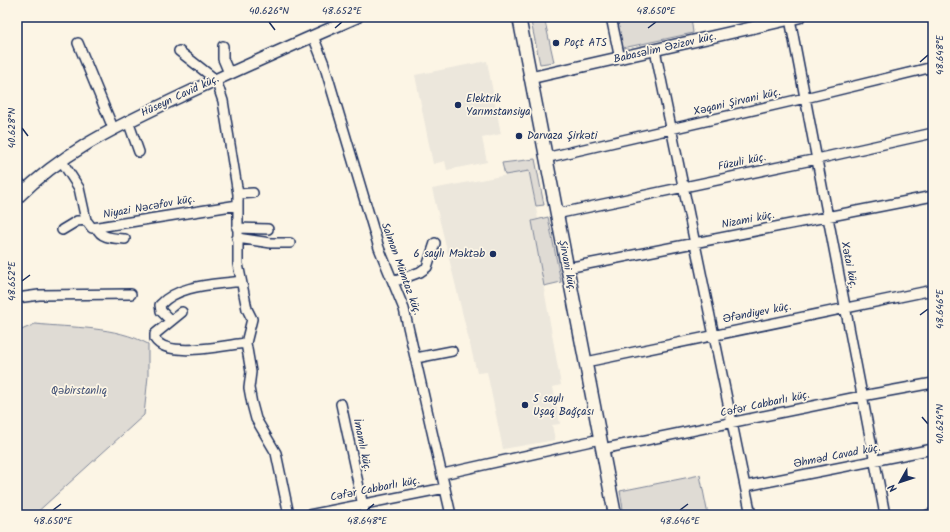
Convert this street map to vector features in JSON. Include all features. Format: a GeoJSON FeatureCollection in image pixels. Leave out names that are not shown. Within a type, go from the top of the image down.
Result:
{"type":"FeatureCollection","features":[{"type":"Feature","properties":{"kind":"main road","name":"Şirvani küç."},"geometry":{"type":"LineString","coordinates":[[519,17],[614,515]]}},
{"type":"Feature","properties":{"kind":"street","name":"Hüseyn Cavid küç."},"geometry":{"type":"LineString","coordinates":[[17,198],[61,160],[113,128],[229,73],[357,17]]}},
{"type":"Feature","properties":{"kind":"street"},"geometry":{"type":"LineString","coordinates":[[611,17],[620,59]]}},
{"type":"Feature","properties":{"kind":"street","name":"Babasəlim Əzizov küç."},"geometry":{"type":"LineString","coordinates":[[530,78],[620,59],[795,18]]}},
{"type":"Feature","properties":{"kind":"street","name":"Xətai küç."},"geometry":{"type":"LineString","coordinates":[[795,18],[805,98],[885,515]]}},
{"type":"Feature","properties":{"kind":"street","name":"Salman Mümtaz küç."},"geometry":{"type":"LineString","coordinates":[[313,36],[324,64],[379,248],[404,309],[443,474],[451,515]]}},
{"type":"Feature","properties":{"kind":"street"},"geometry":{"type":"LineString","coordinates":[[78,43],[113,128]]}},
{"type":"Feature","properties":{"kind":"street"},"geometry":{"type":"LineString","coordinates":[[223,46],[223,60],[229,73]]}},
{"type":"Feature","properties":{"kind":"street"},"geometry":{"type":"LineString","coordinates":[[655,50],[715,334],[751,515]]}},
{"type":"Feature","properties":{"kind":"street"},"geometry":{"type":"LineString","coordinates":[[179,51],[216,80],[223,101],[238,194],[237,238],[241,281],[247,309],[252,319],[246,343],[251,372],[249,388],[252,404],[259,424],[276,453],[289,515]]}},
{"type":"Feature","properties":{"kind":"street","name":"Xəqani Şirvani küç."},"geometry":{"type":"LineString","coordinates":[[545,158],[933,67]]}},
{"type":"Feature","properties":{"kind":"street"},"geometry":{"type":"LineString","coordinates":[[128,121],[139,152]]}},
{"type":"Feature","properties":{"kind":"street","name":"Füzuli küç."},"geometry":{"type":"LineString","coordinates":[[556,214],[933,133]]}},
{"type":"Feature","properties":{"kind":"street"},"geometry":{"type":"LineString","coordinates":[[61,160],[79,188],[86,220],[77,221],[62,230]]}},
{"type":"Feature","properties":{"kind":"street"},"geometry":{"type":"LineString","coordinates":[[17,180],[25,190]]}},
{"type":"Feature","properties":{"kind":"street"},"geometry":{"type":"LineString","coordinates":[[238,194],[253,192]]}},
{"type":"Feature","properties":{"kind":"street","name":"Nizami küç."},"geometry":{"type":"LineString","coordinates":[[567,268],[933,196]]}},
{"type":"Feature","properties":{"kind":"street","name":"Niyazi Nəcəfov küç."},"geometry":{"type":"LineString","coordinates":[[86,220],[92,228],[97,228],[238,205]]}},
{"type":"Feature","properties":{"kind":"street"},"geometry":{"type":"LineString","coordinates":[[97,228],[98,232],[104,236],[125,239]]}},
{"type":"Feature","properties":{"kind":"street"},"geometry":{"type":"LineString","coordinates":[[237,228],[268,229]]}},
{"type":"Feature","properties":{"kind":"street"},"geometry":{"type":"LineString","coordinates":[[237,238],[271,243],[290,243]]}},
{"type":"Feature","properties":{"kind":"street"},"geometry":{"type":"LineString","coordinates":[[393,282],[420,272],[427,267],[435,243]]}},
{"type":"Feature","properties":{"kind":"street"},"geometry":{"type":"LineString","coordinates":[[171,320],[161,312],[160,306],[170,298],[192,288],[241,281]]}},
{"type":"Feature","properties":{"kind":"street","name":"Əfəndiyev küç."},"geometry":{"type":"LineString","coordinates":[[586,362],[715,334],[933,290]]}},
{"type":"Feature","properties":{"kind":"street"},"geometry":{"type":"LineString","coordinates":[[17,298],[39,294],[131,294]]}},
{"type":"Feature","properties":{"kind":"street"},"geometry":{"type":"LineString","coordinates":[[182,312],[158,330],[155,339],[162,347],[173,350],[246,343]]}},
{"type":"Feature","properties":{"kind":"street"},"geometry":{"type":"LineString","coordinates":[[416,358],[452,351]]}},
{"type":"Feature","properties":{"kind":"street","name":"Cəfər Cabbarlı küç."},"geometry":{"type":"LineString","coordinates":[[443,474],[601,444],[733,423],[862,396],[933,384]]}},
{"type":"Feature","properties":{"kind":"street","name":"İmamlı küç."},"geometry":{"type":"LineString","coordinates":[[342,404],[365,515]]}},
{"type":"Feature","properties":{"kind":"street","name":"Əhməd Cavad küç."},"geometry":{"type":"LineString","coordinates":[[746,486],[933,449]]}},
{"type":"Feature","properties":{"kind":"street","name":"Cəfər Cabbarlı küç."},"geometry":{"type":"LineString","coordinates":[[309,515],[445,488]]}},
{"type":"Feature","properties":{"kind":"street"},"geometry":{"type":"LineString","coordinates":[[928,515],[933,514]]}},
{"type":"Feature","properties":{"kind":"shaded area","name":"Elektrik Yarımstansiya"},"geometry":{"type":"Polygon","coordinates":[[[487,61],[501,134],[482,138],[487,162],[447,170],[445,161],[433,164],[415,75],[487,61]]]}},
{"type":"Feature","properties":{"kind":"shaded area","name":"6 saylı Məktəb"},"geometry":{"type":"Polygon","coordinates":[[[529,171],[538,219],[532,221],[561,385],[553,387],[560,424],[552,425],[555,440],[503,449],[487,372],[477,373],[432,189],[529,171]]]}},
{"type":"Feature","properties":{"kind":"green space"},"geometry":{"type":"Polygon","coordinates":[[[530,17],[544,17],[554,62],[540,64],[530,17]]]}},
{"type":"Feature","properties":{"kind":"green space"},"geometry":{"type":"Polygon","coordinates":[[[616,17],[691,17],[693,33],[623,48],[616,17]]]}},
{"type":"Feature","properties":{"kind":"green space"},"geometry":{"type":"Polygon","coordinates":[[[535,159],[544,205],[536,206],[529,171],[505,175],[502,163],[535,159]]]}},
{"type":"Feature","properties":{"kind":"green space"},"geometry":{"type":"Polygon","coordinates":[[[548,217],[561,282],[544,286],[532,221],[548,217]]]}},
{"type":"Feature","properties":{"kind":"green space","name":"Qəbirstanlıq"},"geometry":{"type":"Polygon","coordinates":[[[35,324],[108,331],[135,338],[148,344],[148,376],[144,415],[34,515],[17,515],[17,332],[35,324]]]}},
{"type":"Feature","properties":{"kind":"green space"},"geometry":{"type":"Polygon","coordinates":[[[700,475],[708,515],[624,515],[620,491],[700,475]]]}},
{"type":"Feature","properties":{"kind":"place","name":"Poçt ATS"},"geometry":{"type":"Point","coordinates":[556,43]}},
{"type":"Feature","properties":{"kind":"place","name":"Elektrik Yarımstansiya"},"geometry":{"type":"Point","coordinates":[458,105]}},
{"type":"Feature","properties":{"kind":"place","name":"Darvaza Şirkəti"},"geometry":{"type":"Point","coordinates":[519,136]}},
{"type":"Feature","properties":{"kind":"place","name":"6 saylı Məktəb"},"geometry":{"type":"Point","coordinates":[493,254]}},
{"type":"Feature","properties":{"kind":"place","name":"5 saylı Uşaq Bağçası"},"geometry":{"type":"Point","coordinates":[525,405]}}]}
